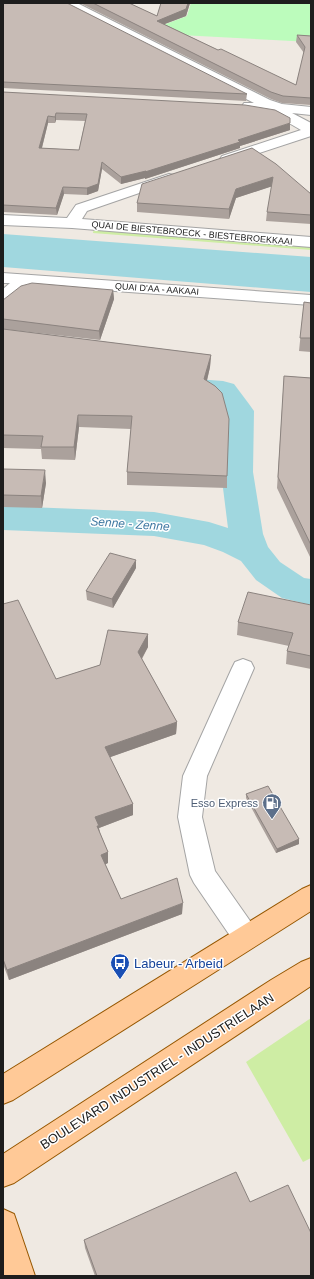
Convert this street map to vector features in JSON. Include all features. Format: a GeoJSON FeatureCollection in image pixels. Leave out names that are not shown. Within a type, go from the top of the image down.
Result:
{"type":"FeatureCollection","features":[{"type":"Feature","properties":{"kind":"main road"},"geometry":{"type":"LineString","coordinates":[[3,1090],[311,897]]}},
{"type":"Feature","properties":{"kind":"main road","name":"BOULEVARD INDUSTRIEL - INDUSTRIELAAN"},"geometry":{"type":"LineString","coordinates":[[3,1172],[281,989],[311,971]]}},
{"type":"Feature","properties":{"kind":"main road"},"geometry":{"type":"LineString","coordinates":[[3,1225],[20,1276]]}},
{"type":"Feature","properties":{"kind":"street"},"geometry":{"type":"LineString","coordinates":[[68,3],[245,103],[280,110],[311,111]]}},
{"type":"Feature","properties":{"kind":"street"},"geometry":{"type":"LineString","coordinates":[[280,110],[311,130]]}},
{"type":"Feature","properties":{"kind":"street"},"geometry":{"type":"LineString","coordinates":[[214,163],[311,130]]}},
{"type":"Feature","properties":{"kind":"street"},"geometry":{"type":"LineString","coordinates":[[72,223],[81,208],[184,173]]}},
{"type":"Feature","properties":{"kind":"street","name":"QUAI DE BIESTEBROECK - BIESTEBROEKKAAI"},"geometry":{"type":"LineString","coordinates":[[3,220],[72,223],[311,242]]}},
{"type":"Feature","properties":{"kind":"street","name":"QUAI D'AA - AAKAAI"},"geometry":{"type":"LineString","coordinates":[[3,278],[311,300]]}},
{"type":"Feature","properties":{"kind":"street"},"geometry":{"type":"LineString","coordinates":[[3,297],[27,279]]}},
{"type":"Feature","properties":{"kind":"street"},"geometry":{"type":"LineString","coordinates":[[243,668],[195,776],[190,817],[203,875],[246,937]]}},
{"type":"Feature","properties":{"kind":"green space"},"geometry":{"type":"Polygon","coordinates":[[[191,3],[311,3],[311,42],[142,33],[187,16],[191,3]]]}},
{"type":"Feature","properties":{"kind":"green space"},"geometry":{"type":"Polygon","coordinates":[[[94,228],[311,245],[311,250],[93,233],[94,228]]]}},
{"type":"Feature","properties":{"kind":"green space"},"geometry":{"type":"Polygon","coordinates":[[[311,1018],[311,1158],[303,1162],[246,1062],[311,1018]]]}},
{"type":"Feature","properties":{"kind":"water"},"geometry":{"type":"Polygon","coordinates":[[[3,234],[311,257],[311,292],[3,267],[3,234]]]}},
{"type":"Feature","properties":{"kind":"building"},"geometry":{"type":"Polygon","coordinates":[[[3,3],[67,3],[247,94],[3,82],[3,3]]]}},
{"type":"Feature","properties":{"kind":"building"},"geometry":{"type":"Polygon","coordinates":[[[93,3],[129,3],[157,16],[161,3],[188,3],[186,9],[157,21],[218,50],[221,49],[296,85],[305,47],[297,35],[311,36],[311,98],[283,96],[271,92],[93,3]]]}},
{"type":"Feature","properties":{"kind":"building"},"geometry":{"type":"Polygon","coordinates":[[[3,92],[245,105],[275,110],[290,118],[290,123],[238,140],[240,142],[145,172],[146,171],[121,177],[102,162],[98,184],[87,188],[63,187],[56,208],[3,205],[3,92]],[[56,113],[55,117],[48,116],[39,148],[79,150],[87,114],[56,113]]]}},
{"type":"Feature","properties":{"kind":"building"},"geometry":{"type":"Polygon","coordinates":[[[252,148],[276,164],[311,194],[311,215],[267,212],[273,177],[236,189],[229,209],[137,203],[142,184],[252,148]]]}},
{"type":"Feature","properties":{"kind":"building"},"geometry":{"type":"Polygon","coordinates":[[[32,283],[113,290],[99,331],[3,319],[3,300],[21,286],[32,283]]]}},
{"type":"Feature","properties":{"kind":"building"},"geometry":{"type":"Polygon","coordinates":[[[304,302],[311,303],[311,338],[300,338],[304,302]]]}},
{"type":"Feature","properties":{"kind":"building"},"geometry":{"type":"Polygon","coordinates":[[[3,329],[211,355],[204,379],[215,386],[222,393],[229,419],[227,476],[127,472],[132,416],[78,415],[74,447],[41,447],[43,436],[3,435],[3,329]]]}},
{"type":"Feature","properties":{"kind":"building"},"geometry":{"type":"Polygon","coordinates":[[[284,376],[311,378],[311,545],[278,477],[284,376]]]}},
{"type":"Feature","properties":{"kind":"building"},"geometry":{"type":"Polygon","coordinates":[[[3,469],[45,470],[41,496],[3,495],[3,469]]]}},
{"type":"Feature","properties":{"kind":"building"},"geometry":{"type":"Polygon","coordinates":[[[110,553],[136,560],[112,599],[86,591],[110,553]]]}},
{"type":"Feature","properties":{"kind":"building"},"geometry":{"type":"Polygon","coordinates":[[[248,592],[311,605],[311,656],[287,651],[293,633],[238,622],[248,592]]]}},
{"type":"Feature","properties":{"kind":"building"},"geometry":{"type":"Polygon","coordinates":[[[18,600],[56,679],[100,665],[108,630],[148,634],[138,652],[177,722],[105,747],[133,804],[95,817],[99,826],[97,826],[108,852],[101,855],[121,899],[177,878],[183,903],[7,970],[3,959],[3,604],[18,600]]]}},
{"type":"Feature","properties":{"kind":"building","name":"Esso Express"},"geometry":{"type":"Polygon","coordinates":[[[268,786],[299,839],[277,849],[246,794],[268,786]]]}},
{"type":"Feature","properties":{"kind":"building"},"geometry":{"type":"Polygon","coordinates":[[[236,1172],[250,1202],[288,1185],[311,1233],[311,1276],[97,1276],[84,1240],[236,1172]]]}},
{"type":"Feature","properties":{"kind":"waterway","name":"Senne - Zenne"},"geometry":{"type":"LineString","coordinates":[[169,386],[223,391],[238,411],[237,472],[246,534],[253,552]]}},
{"type":"Feature","properties":{"kind":"waterway","name":"Senne - Zenne"},"geometry":{"type":"LineString","coordinates":[[3,518],[154,524],[209,534],[235,543],[253,552]]}},
{"type":"Feature","properties":{"kind":"waterway","name":"Senne - Zenne"},"geometry":{"type":"LineString","coordinates":[[253,552],[268,571],[295,589],[311,592]]}},
{"type":"Feature","properties":{"kind":"place","name":"Esso Express"},"geometry":{"type":"Point","coordinates":[272,820]}},
{"type":"Feature","properties":{"kind":"place","name":"Labeur - Arbeid"},"geometry":{"type":"Point","coordinates":[120,980]}}]}
